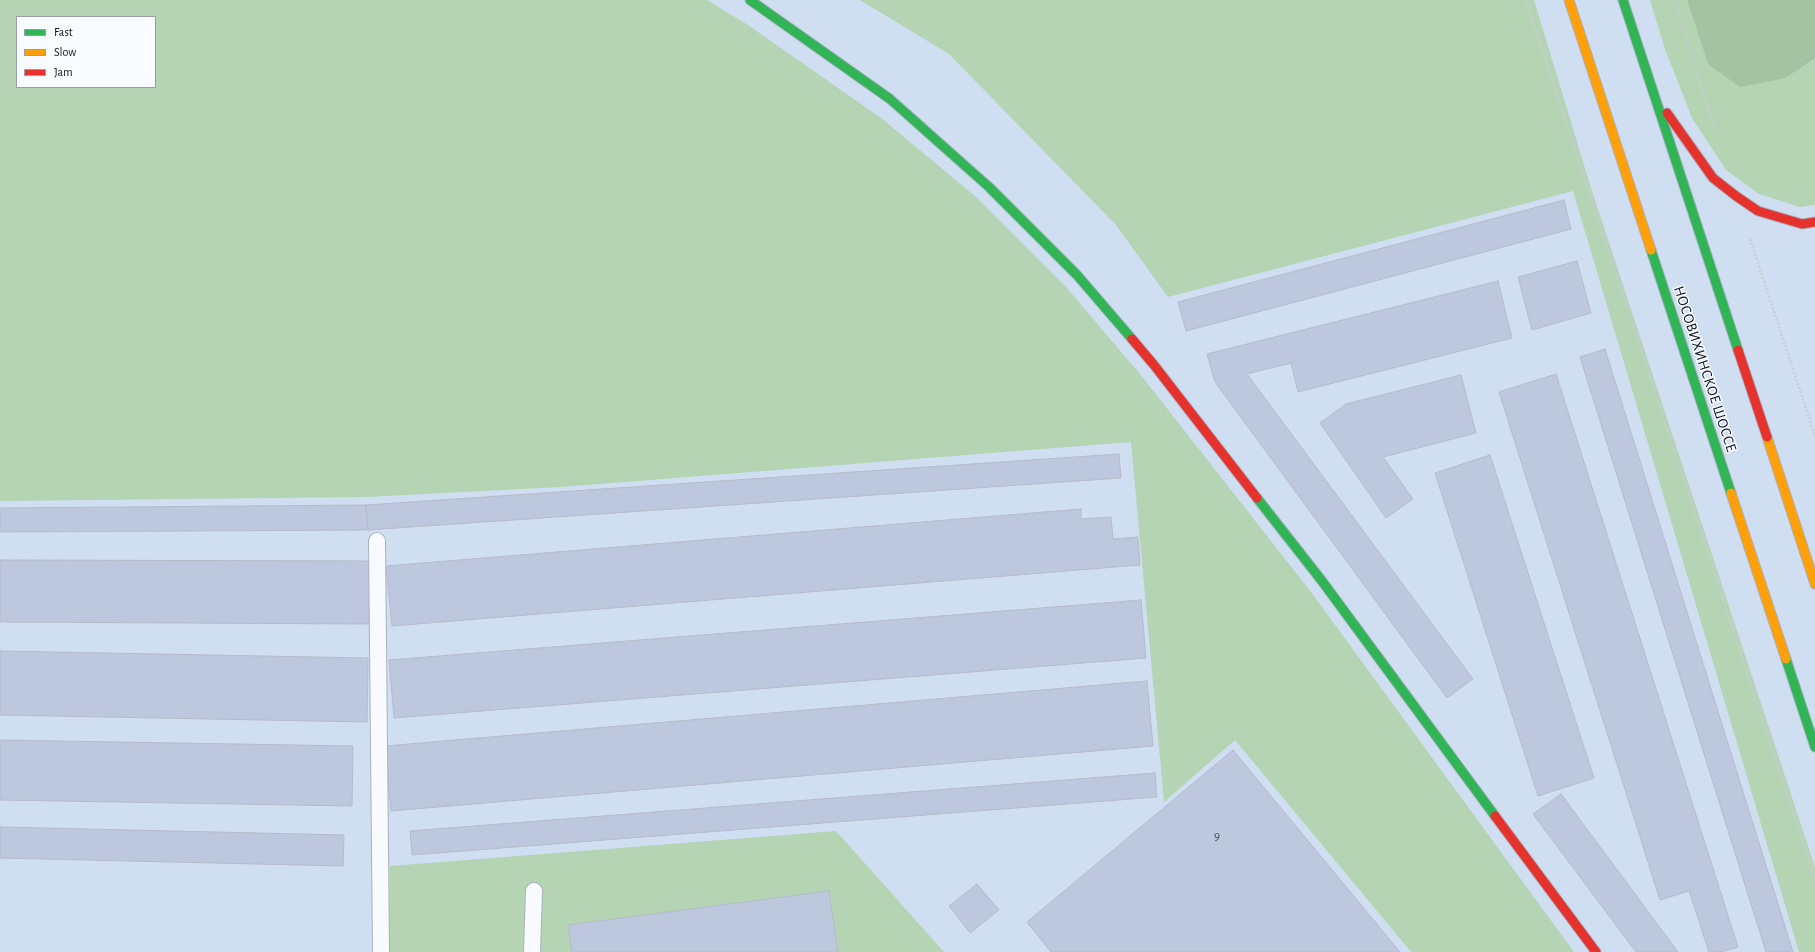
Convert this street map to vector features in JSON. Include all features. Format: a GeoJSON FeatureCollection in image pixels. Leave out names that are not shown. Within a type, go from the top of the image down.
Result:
{"type":"FeatureCollection","features":[{"type":"Feature","properties":{"kind":"main road"},"geometry":{"type":"LineString","coordinates":[[750,0],[890,99],[989,187],[1077,275],[1154,365],[1322,581],[1596,952]]}},
{"type":"Feature","properties":{"kind":"main road","name":"НОСОВИХИНСКОЕ ШОССЕ"},"geometry":{"type":"LineString","coordinates":[[1569,0],[1815,747]]}},
{"type":"Feature","properties":{"kind":"main road"},"geometry":{"type":"LineString","coordinates":[[1623,0],[1815,584]]}},
{"type":"Feature","properties":{"kind":"main road"},"geometry":{"type":"LineString","coordinates":[[1653,93],[1713,178],[1758,211],[1802,224],[1815,222]]}},
{"type":"Feature","properties":{"kind":"lane"},"geometry":{"type":"LineString","coordinates":[[377,541],[381,952]]}},
{"type":"Feature","properties":{"kind":"lane"},"geometry":{"type":"LineString","coordinates":[[532,952],[534,891]]}},
{"type":"Feature","properties":{"kind":"path"},"geometry":{"type":"LineString","coordinates":[[1526,0],[1815,879]]}},
{"type":"Feature","properties":{"kind":"green space"},"geometry":{"type":"Polygon","coordinates":[[[0,0],[707,0],[748,25],[881,118],[976,197],[1066,287],[1140,374],[1311,592],[1574,952],[1411,952],[1235,740],[1164,802],[1131,442],[561,487],[366,497],[0,501],[0,0]]]}},
{"type":"Feature","properties":{"kind":"green space"},"geometry":{"type":"Polygon","coordinates":[[[860,0],[1534,0],[1591,188],[1815,867],[1815,952],[1799,952],[1573,191],[1168,297],[1116,225],[949,54],[860,0]]]}},
{"type":"Feature","properties":{"kind":"green space"},"geometry":{"type":"Polygon","coordinates":[[[1650,0],[1687,0],[1708,64],[1786,78],[1815,58],[1815,205],[1800,207],[1759,194],[1726,170],[1692,118],[1665,49],[1650,0]]]}},
{"type":"Feature","properties":{"kind":"green space"},"geometry":{"type":"Polygon","coordinates":[[[1687,0],[1815,0],[1815,58],[1786,78],[1740,87],[1708,64],[1687,0]]]}},
{"type":"Feature","properties":{"kind":"green space"},"geometry":{"type":"Polygon","coordinates":[[[836,831],[944,952],[388,952],[390,866],[836,831]]]}},
{"type":"Feature","properties":{"kind":"building"},"geometry":{"type":"Polygon","coordinates":[[[1564,200],[1571,229],[1186,331],[1178,302],[1564,200]]]}},
{"type":"Feature","properties":{"kind":"building"},"geometry":{"type":"Polygon","coordinates":[[[1577,261],[1591,313],[1532,330],[1518,277],[1577,261]]]}},
{"type":"Feature","properties":{"kind":"building"},"geometry":{"type":"Polygon","coordinates":[[[1498,281],[1512,338],[1298,392],[1291,363],[1247,374],[1473,679],[1447,698],[1215,382],[1207,354],[1498,281]]]}},
{"type":"Feature","properties":{"kind":"building"},"geometry":{"type":"Polygon","coordinates":[[[1605,349],[1793,952],[1766,952],[1580,357],[1605,349]]]}},
{"type":"Feature","properties":{"kind":"building"},"geometry":{"type":"Polygon","coordinates":[[[1556,374],[1738,947],[1721,952],[1709,952],[1689,891],[1660,900],[1499,392],[1556,374]]]}},
{"type":"Feature","properties":{"kind":"building"},"geometry":{"type":"Polygon","coordinates":[[[1461,375],[1476,433],[1383,457],[1413,499],[1386,518],[1320,423],[1346,404],[1461,375]]]}},
{"type":"Feature","properties":{"kind":"building"},"geometry":{"type":"Polygon","coordinates":[[[1119,454],[1121,478],[368,530],[366,505],[1119,454]]]}},
{"type":"Feature","properties":{"kind":"building"},"geometry":{"type":"Polygon","coordinates":[[[1490,455],[1594,778],[1538,796],[1435,473],[1490,455]]]}},
{"type":"Feature","properties":{"kind":"building"},"geometry":{"type":"Polygon","coordinates":[[[366,505],[368,530],[0,532],[0,508],[366,505]]]}},
{"type":"Feature","properties":{"kind":"building"},"geometry":{"type":"Polygon","coordinates":[[[1081,509],[1081,519],[1111,517],[1113,539],[1138,537],[1140,565],[392,626],[386,566],[1081,509]]]}},
{"type":"Feature","properties":{"kind":"building"},"geometry":{"type":"Polygon","coordinates":[[[0,560],[370,561],[369,624],[0,622],[0,560]]]}},
{"type":"Feature","properties":{"kind":"building"},"geometry":{"type":"Polygon","coordinates":[[[1141,600],[1146,658],[394,718],[389,660],[1141,600]]]}},
{"type":"Feature","properties":{"kind":"building"},"geometry":{"type":"Polygon","coordinates":[[[0,651],[368,658],[367,722],[0,715],[0,651]]]}},
{"type":"Feature","properties":{"kind":"building"},"geometry":{"type":"Polygon","coordinates":[[[1147,681],[1153,746],[391,811],[385,746],[1147,681]]]}},
{"type":"Feature","properties":{"kind":"building"},"geometry":{"type":"Polygon","coordinates":[[[0,740],[353,746],[352,806],[0,800],[0,740]]]}},
{"type":"Feature","properties":{"kind":"building"},"geometry":{"type":"Polygon","coordinates":[[[1233,750],[1400,952],[1051,952],[1027,922],[1233,750]]]}},
{"type":"Feature","properties":{"kind":"building"},"geometry":{"type":"Polygon","coordinates":[[[1155,773],[1157,797],[412,855],[410,831],[1155,773]]]}},
{"type":"Feature","properties":{"kind":"building"},"geometry":{"type":"Polygon","coordinates":[[[1561,794],[1678,952],[1636,952],[1533,814],[1561,794]]]}},
{"type":"Feature","properties":{"kind":"building"},"geometry":{"type":"Polygon","coordinates":[[[0,827],[344,835],[343,866],[0,858],[0,827]]]}},
{"type":"Feature","properties":{"kind":"building"},"geometry":{"type":"Polygon","coordinates":[[[977,884],[999,910],[970,933],[949,906],[977,884]]]}},
{"type":"Feature","properties":{"kind":"building"},"geometry":{"type":"Polygon","coordinates":[[[829,891],[838,952],[572,952],[568,925],[829,891]]]}},
{"type":"Feature","properties":{"kind":"traffic: fast"},"geometry":{"type":"LineString","coordinates":[[750,0],[890,99],[989,187],[1077,275],[1132,339]]}},
{"type":"Feature","properties":{"kind":"traffic: fast"},"geometry":{"type":"LineString","coordinates":[[1623,0],[1738,350]]}},
{"type":"Feature","properties":{"kind":"traffic: fast"},"geometry":{"type":"LineString","coordinates":[[1651,250],[1731,493]]}},
{"type":"Feature","properties":{"kind":"traffic: fast"},"geometry":{"type":"LineString","coordinates":[[1257,498],[1322,581],[1495,816]]}},
{"type":"Feature","properties":{"kind":"traffic: fast"},"geometry":{"type":"LineString","coordinates":[[1786,659],[1815,747]]}},
{"type":"Feature","properties":{"kind":"traffic: slow"},"geometry":{"type":"LineString","coordinates":[[1569,0],[1651,250]]}},
{"type":"Feature","properties":{"kind":"traffic: slow"},"geometry":{"type":"LineString","coordinates":[[1767,437],[1815,584]]}},
{"type":"Feature","properties":{"kind":"traffic: slow"},"geometry":{"type":"LineString","coordinates":[[1731,493],[1786,659]]}},
{"type":"Feature","properties":{"kind":"traffic: jam"},"geometry":{"type":"LineString","coordinates":[[1667,113],[1713,178],[1736,196],[1758,211],[1802,224],[1815,222]]}},
{"type":"Feature","properties":{"kind":"traffic: jam"},"geometry":{"type":"LineString","coordinates":[[1132,339],[1154,365],[1257,498]]}},
{"type":"Feature","properties":{"kind":"traffic: jam"},"geometry":{"type":"LineString","coordinates":[[1738,350],[1767,437]]}},
{"type":"Feature","properties":{"kind":"traffic: jam"},"geometry":{"type":"LineString","coordinates":[[1495,816],[1596,952]]}}]}
